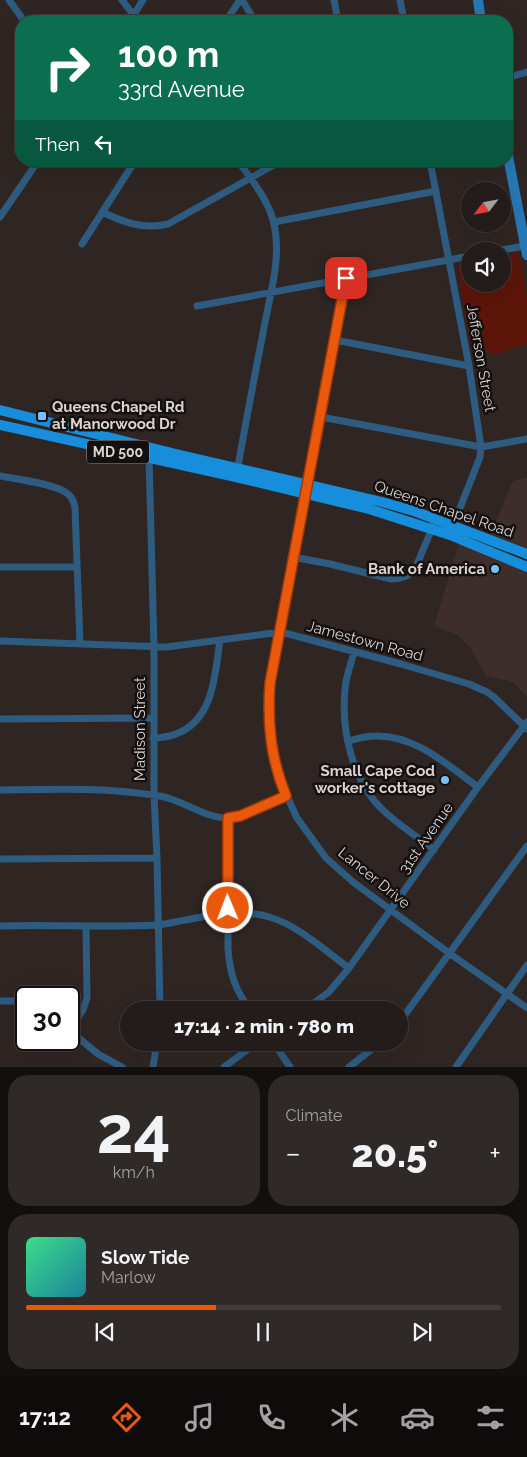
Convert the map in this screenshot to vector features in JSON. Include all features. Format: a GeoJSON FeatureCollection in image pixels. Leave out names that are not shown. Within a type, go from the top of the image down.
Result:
{"type":"FeatureCollection","features":[{"type":"Feature","properties":{"kind":"main road"},"geometry":{"type":"LineString","coordinates":[[478,0],[480,15]]}},
{"type":"Feature","properties":{"kind":"main road"},"geometry":{"type":"LineString","coordinates":[[510,167],[526,250]]}},
{"type":"Feature","properties":{"kind":"main road","name":"Queens Chapel Road"},"geometry":{"type":"LineString","coordinates":[[0,410],[149,447],[306,495],[433,524],[453,526],[527,554]]}},
{"type":"Feature","properties":{"kind":"main road","name":"Queens Chapel Road"},"geometry":{"type":"LineString","coordinates":[[0,425],[149,459],[308,484],[382,502],[414,511],[433,524],[527,567]]}},
{"type":"Feature","properties":{"kind":"street"},"geometry":{"type":"LineString","coordinates":[[9,0],[20,15]]}},
{"type":"Feature","properties":{"kind":"street"},"geometry":{"type":"LineString","coordinates":[[122,0],[131,15]]}},
{"type":"Feature","properties":{"kind":"street"},"geometry":{"type":"LineString","coordinates":[[136,15],[143,0]]}},
{"type":"Feature","properties":{"kind":"street"},"geometry":{"type":"LineString","coordinates":[[230,15],[241,0],[251,15]]}},
{"type":"Feature","properties":{"kind":"street"},"geometry":{"type":"LineString","coordinates":[[334,0],[337,15]]}},
{"type":"Feature","properties":{"kind":"street"},"geometry":{"type":"LineString","coordinates":[[400,0],[403,15]]}},
{"type":"Feature","properties":{"kind":"street"},"geometry":{"type":"LineString","coordinates":[[513,76],[527,72]]}},
{"type":"Feature","properties":{"kind":"street"},"geometry":{"type":"LineString","coordinates":[[0,217],[34,167]]}},
{"type":"Feature","properties":{"kind":"street"},"geometry":{"type":"LineString","coordinates":[[82,244],[131,167]]}},
{"type":"Feature","properties":{"kind":"street"},"geometry":{"type":"LineString","coordinates":[[236,473],[276,254],[274,222],[265,201],[242,167]]}},
{"type":"Feature","properties":{"kind":"street"},"geometry":{"type":"LineString","coordinates":[[102,212],[129,223],[159,226],[178,219],[270,167]]}},
{"type":"Feature","properties":{"kind":"street","name":"Jefferson Street"},"geometry":{"type":"LineString","coordinates":[[431,167],[469,366],[481,447],[480,457],[453,526]]}},
{"type":"Feature","properties":{"kind":"street"},"geometry":{"type":"LineString","coordinates":[[274,222],[436,191]]}},
{"type":"Feature","properties":{"kind":"street"},"geometry":{"type":"LineString","coordinates":[[511,250],[526,250]]}},
{"type":"Feature","properties":{"kind":"street"},"geometry":{"type":"LineString","coordinates":[[197,306],[461,257]]}},
{"type":"Feature","properties":{"kind":"street","name":"Lancer Drive"},"geometry":{"type":"LineString","coordinates":[[346,278],[270,683],[269,718],[275,766],[286,796],[297,818],[326,858],[353,882],[527,1008]]}},
{"type":"Feature","properties":{"kind":"street"},"geometry":{"type":"LineString","coordinates":[[335,340],[469,366]]}},
{"type":"Feature","properties":{"kind":"street"},"geometry":{"type":"LineString","coordinates":[[320,417],[481,447],[527,439]]}},
{"type":"Feature","properties":{"kind":"street","name":"Madison Street"},"geometry":{"type":"LineString","coordinates":[[149,447],[154,647],[154,795],[160,1001]]}},
{"type":"Feature","properties":{"kind":"street"},"geometry":{"type":"LineString","coordinates":[[0,476],[58,488],[69,495],[73,501],[75,508],[80,644]]}},
{"type":"Feature","properties":{"kind":"street"},"geometry":{"type":"LineString","coordinates":[[294,557],[391,579],[402,578],[410,574],[417,566],[433,524]]}},
{"type":"Feature","properties":{"kind":"street"},"geometry":{"type":"LineString","coordinates":[[0,567],[76,567]]}},
{"type":"Feature","properties":{"kind":"street","name":"Jamestown Road"},"geometry":{"type":"LineString","coordinates":[[0,641],[154,647],[181,646],[280,632],[469,684],[494,697],[526,726]]}},
{"type":"Feature","properties":{"kind":"street"},"geometry":{"type":"LineString","coordinates":[[154,738],[170,736],[181,732],[193,724],[202,713],[212,687],[220,640]]}},
{"type":"Feature","properties":{"kind":"street"},"geometry":{"type":"LineString","coordinates":[[354,652],[345,687],[344,717],[355,768],[363,784],[385,812],[434,850]]}},
{"type":"Feature","properties":{"kind":"street"},"geometry":{"type":"LineString","coordinates":[[0,718],[153,718]]}},
{"type":"Feature","properties":{"kind":"street","name":"31st Avenue"},"geometry":{"type":"LineString","coordinates":[[316,1001],[329,992],[349,968],[478,787],[526,726]]}},
{"type":"Feature","properties":{"kind":"street"},"geometry":{"type":"LineString","coordinates":[[348,740],[383,736],[414,743],[478,787]]}},
{"type":"Feature","properties":{"kind":"street"},"geometry":{"type":"LineString","coordinates":[[0,790],[114,790],[177,800],[216,816],[228,818],[240,816],[286,796]]}},
{"type":"Feature","properties":{"kind":"street"},"geometry":{"type":"LineString","coordinates":[[228,818],[228,949],[232,975],[237,989],[244,1001]]}},
{"type":"Feature","properties":{"kind":"street"},"geometry":{"type":"LineString","coordinates":[[408,1010],[527,846]]}},
{"type":"Feature","properties":{"kind":"street"},"geometry":{"type":"LineString","coordinates":[[0,859],[157,858]]}},
{"type":"Feature","properties":{"kind":"street"},"geometry":{"type":"LineString","coordinates":[[0,926],[158,925],[228,914],[258,914],[277,920],[295,929],[349,968]]}},
{"type":"Feature","properties":{"kind":"street"},"geometry":{"type":"LineString","coordinates":[[80,1015],[88,998],[86,926]]}},
{"type":"Feature","properties":{"kind":"street"},"geometry":{"type":"LineString","coordinates":[[456,1067],[527,965]]}},
{"type":"Feature","properties":{"kind":"street"},"geometry":{"type":"LineString","coordinates":[[0,1001],[15,1001]]}},
{"type":"Feature","properties":{"kind":"street"},"geometry":{"type":"LineString","coordinates":[[80,1038],[104,1058],[122,1067]]}},
{"type":"Feature","properties":{"kind":"street"},"geometry":{"type":"LineString","coordinates":[[153,1067],[156,1051]]}},
{"type":"Feature","properties":{"kind":"street"},"geometry":{"type":"LineString","coordinates":[[224,1067],[246,1051]]}},
{"type":"Feature","properties":{"kind":"street"},"geometry":{"type":"LineString","coordinates":[[279,1051],[290,1067]]}},
{"type":"Feature","properties":{"kind":"street"},"geometry":{"type":"LineString","coordinates":[[349,1067],[369,1051]]}},
{"type":"Feature","properties":{"kind":"shaded area"},"geometry":{"type":"Polygon","coordinates":[[[519,253],[527,295],[527,344],[494,355],[481,346],[470,344],[461,292],[511,292],[511,254],[519,253]]]}},
{"type":"Feature","properties":{"kind":"shaded area"},"geometry":{"type":"Polygon","coordinates":[[[461,264],[461,289],[457,265],[461,264]]]}},
{"type":"Feature","properties":{"kind":"shaded area"},"geometry":{"type":"Polygon","coordinates":[[[527,478],[527,549],[490,535],[513,481],[527,478]]]}},
{"type":"Feature","properties":{"kind":"shaded area"},"geometry":{"type":"Polygon","coordinates":[[[459,543],[527,571],[527,697],[513,682],[486,676],[471,649],[458,635],[434,626],[459,543]]]}},
{"type":"Feature","properties":{"kind":"place","name":"Queens Chapel Rd at Manorwood Dr"},"geometry":{"type":"Point","coordinates":[42,416]}},
{"type":"Feature","properties":{"kind":"place","name":"Bank of America"},"geometry":{"type":"Point","coordinates":[495,569]}},
{"type":"Feature","properties":{"kind":"place","name":"Small Cape Cod worker's cottage"},"geometry":{"type":"Point","coordinates":[445,780]}},
{"type":"Feature","properties":{"kind":"route"},"geometry":{"type":"LineString","coordinates":[[228,908],[228,818],[240,816],[286,796],[275,766],[272,750],[269,718],[270,683],[346,278]]}}]}
